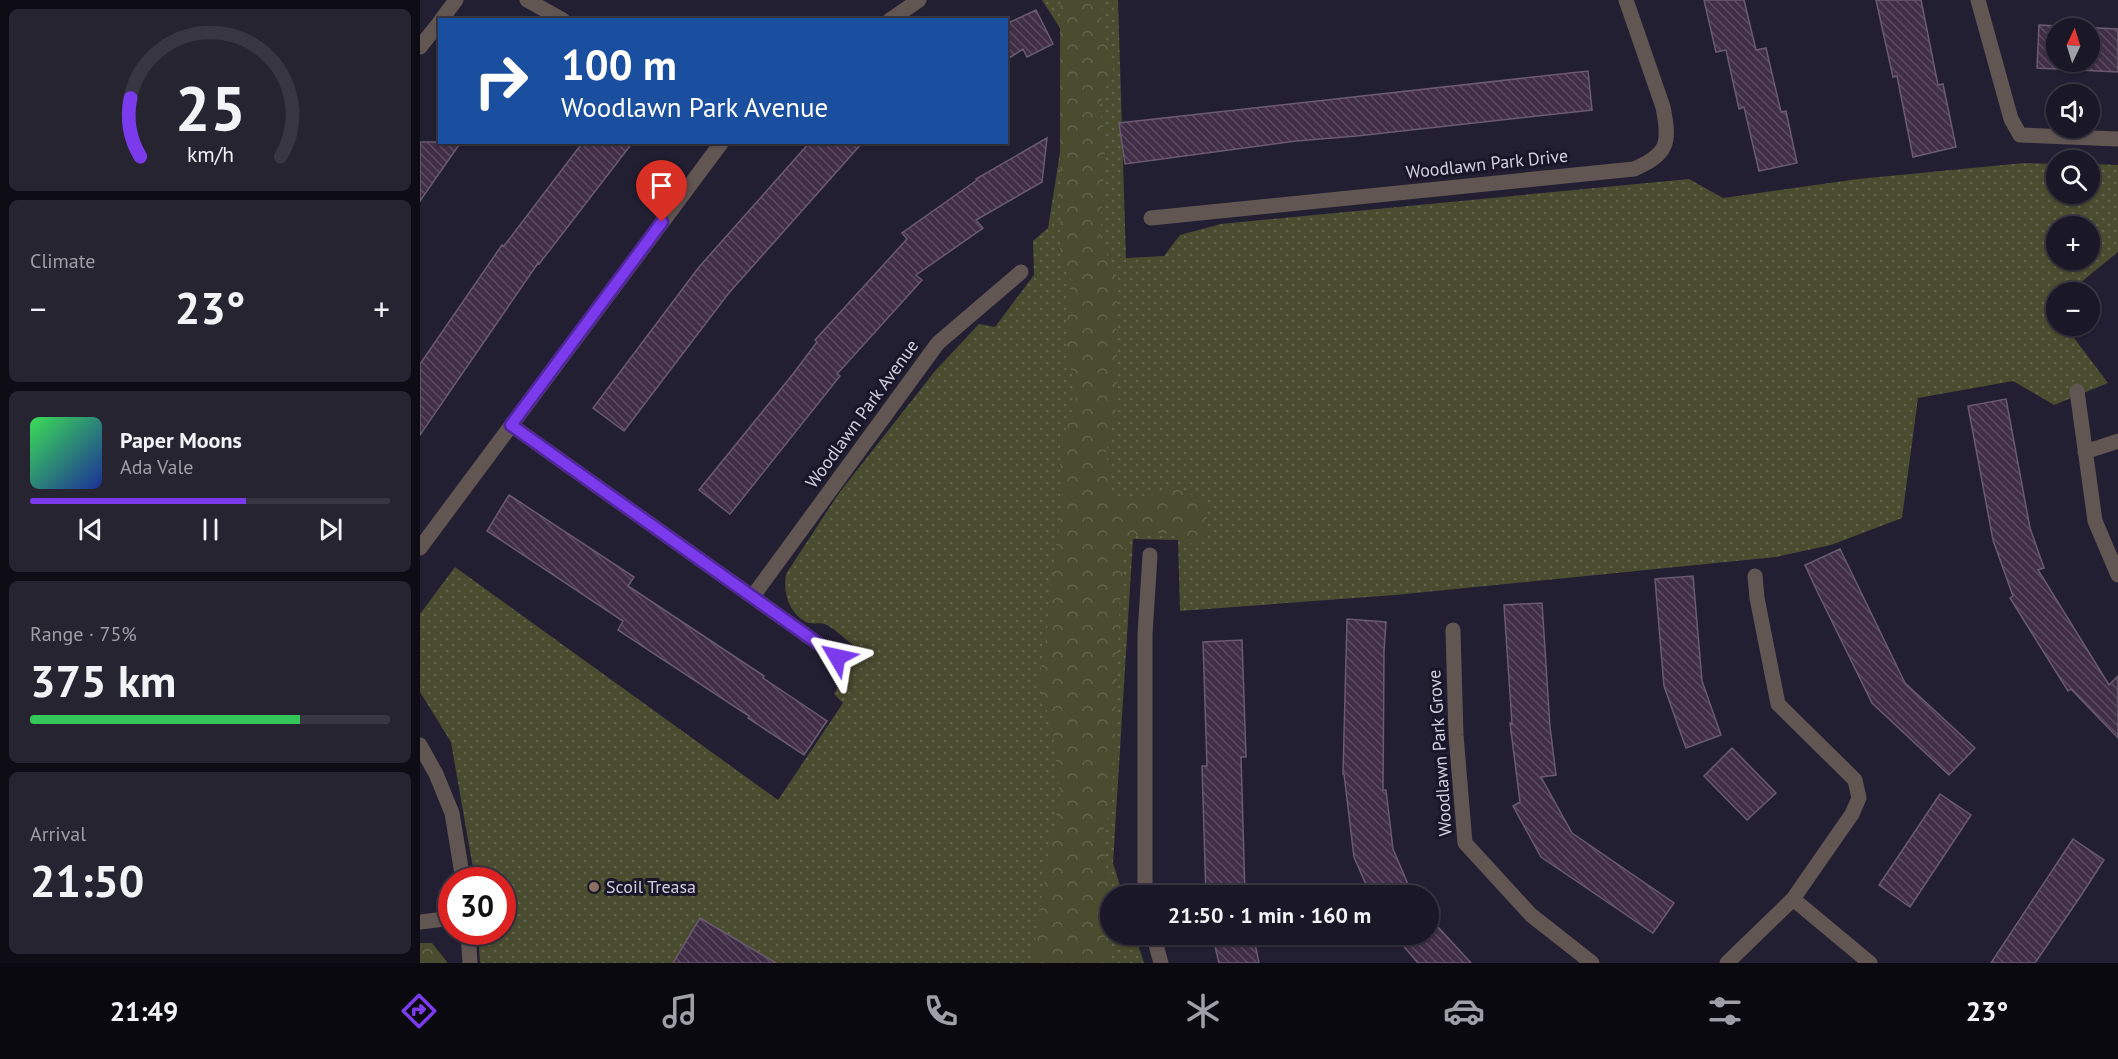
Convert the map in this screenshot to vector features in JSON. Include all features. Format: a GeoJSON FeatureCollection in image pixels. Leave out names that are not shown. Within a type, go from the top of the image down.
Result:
{"type":"FeatureCollection","features":[{"type":"Feature","properties":{"kind":"street"},"geometry":{"type":"LineString","coordinates":[[442,18],[456,0]]}},
{"type":"Feature","properties":{"kind":"street"},"geometry":{"type":"LineString","coordinates":[[527,0],[559,18]]}},
{"type":"Feature","properties":{"kind":"street"},"geometry":{"type":"LineString","coordinates":[[893,18],[919,0]]}},
{"type":"Feature","properties":{"kind":"street","name":"Woodlawn Park Drive"},"geometry":{"type":"LineString","coordinates":[[1151,218],[1634,169],[1650,162],[1663,152],[1668,137],[1667,125],[1663,107],[1626,0]]}},
{"type":"Feature","properties":{"kind":"street"},"geometry":{"type":"LineString","coordinates":[[1978,0],[2011,119],[2020,135],[2118,139]]}},
{"type":"Feature","properties":{"kind":"street"},"geometry":{"type":"LineString","coordinates":[[420,47],[438,24]]}},
{"type":"Feature","properties":{"kind":"street"},"geometry":{"type":"LineString","coordinates":[[420,548],[721,144]]}},
{"type":"Feature","properties":{"kind":"street","name":"Woodlawn Park Avenue"},"geometry":{"type":"LineString","coordinates":[[753,596],[938,343],[1021,272]]}},
{"type":"Feature","properties":{"kind":"street"},"geometry":{"type":"LineString","coordinates":[[2077,391],[2095,521],[2118,575]]}},
{"type":"Feature","properties":{"kind":"street"},"geometry":{"type":"LineString","coordinates":[[511,425],[837,657]]}},
{"type":"Feature","properties":{"kind":"street"},"geometry":{"type":"LineString","coordinates":[[2085,452],[2118,441]]}},
{"type":"Feature","properties":{"kind":"street"},"geometry":{"type":"LineString","coordinates":[[1145,885],[1145,645],[1150,555]]}},
{"type":"Feature","properties":{"kind":"street"},"geometry":{"type":"LineString","coordinates":[[1727,963],[1793,900],[1852,814],[1858,798],[1855,780],[1778,704],[1757,598],[1755,576]]}},
{"type":"Feature","properties":{"kind":"street","name":"Woodlawn Park Grove"},"geometry":{"type":"LineString","coordinates":[[1454,630],[1456,735],[1465,843],[1531,915],[1592,963]]}},
{"type":"Feature","properties":{"kind":"street"},"geometry":{"type":"LineString","coordinates":[[420,745],[436,774],[452,813],[461,867]]}},
{"type":"Feature","properties":{"kind":"street"},"geometry":{"type":"LineString","coordinates":[[1793,900],[1870,963]]}},
{"type":"Feature","properties":{"kind":"street"},"geometry":{"type":"LineString","coordinates":[[420,922],[438,920]]}},
{"type":"Feature","properties":{"kind":"street"},"geometry":{"type":"LineString","coordinates":[[469,945],[470,963]]}},
{"type":"Feature","properties":{"kind":"street"},"geometry":{"type":"LineString","coordinates":[[1156,945],[1161,963]]}},
{"type":"Feature","properties":{"kind":"green space"},"geometry":{"type":"Polygon","coordinates":[[[1042,0],[1118,0],[1126,258],[1164,256],[1180,235],[1221,224],[1689,179],[1723,198],[1858,179],[2024,163],[2046,164],[2046,204],[2100,204],[2100,164],[2118,165],[2118,252],[2100,267],[2100,216],[2046,216],[2046,270],[2096,270],[2081,282],[2046,282],[2046,336],[2073,336],[2108,383],[2054,405],[2013,381],[1918,398],[1902,518],[1831,545],[1776,557],[1395,595],[1180,611],[1178,540],[1133,539],[1113,863],[1120,885],[1100,885],[1100,945],[1138,945],[1144,963],[480,963],[479,945],[516,945],[516,867],[473,867],[451,742],[420,692],[420,614],[455,567],[778,800],[843,703],[834,694],[859,650],[825,624],[806,622],[795,613],[786,594],[786,574],[839,493],[935,371],[979,324],[995,327],[1034,275],[1033,241],[1048,228],[1069,96],[1065,36],[1042,0]]]}},
{"type":"Feature","properties":{"kind":"green space"},"geometry":{"type":"Polygon","coordinates":[[[1060,0],[1103,0],[1101,16],[1113,69],[1099,106],[1106,138],[1100,239],[1119,281],[1116,316],[1118,400],[1106,453],[1112,495],[1136,499],[1173,488],[1204,499],[1208,528],[1192,544],[1178,534],[1148,533],[1127,537],[1120,593],[1112,806],[1102,834],[1109,885],[1100,885],[1100,945],[1108,945],[1113,963],[1033,963],[1032,961],[1047,861],[1060,798],[1053,733],[1039,680],[1063,506],[1059,450],[1076,397],[1067,348],[1071,280],[1060,251],[1060,0]]]}},
{"type":"Feature","properties":{"kind":"green space"},"geometry":{"type":"Polygon","coordinates":[[[420,943],[432,943],[448,963],[420,963],[420,943]]]}},
{"type":"Feature","properties":{"kind":"building"},"geometry":{"type":"Polygon","coordinates":[[[1704,0],[1744,0],[1756,50],[1766,48],[1781,112],[1786,111],[1797,163],[1759,171],[1744,107],[1739,109],[1726,50],[1716,52],[1704,0]]]}},
{"type":"Feature","properties":{"kind":"building"},"geometry":{"type":"Polygon","coordinates":[[[1876,0],[1921,0],[1938,85],[1943,84],[1956,147],[1913,157],[1897,76],[1893,77],[1876,0]]]}},
{"type":"Feature","properties":{"kind":"building"},"geometry":{"type":"Polygon","coordinates":[[[1036,10],[1053,44],[1027,57],[1023,49],[1008,59],[1008,23],[1036,10]]]}},
{"type":"Feature","properties":{"kind":"building"},"geometry":{"type":"Polygon","coordinates":[[[2039,25],[2046,25],[2046,68],[2037,68],[2039,25]]]}},
{"type":"Feature","properties":{"kind":"building"},"geometry":{"type":"Polygon","coordinates":[[[2100,28],[2118,29],[2118,72],[2100,71],[2100,28]]]}},
{"type":"Feature","properties":{"kind":"building"},"geometry":{"type":"Polygon","coordinates":[[[1588,71],[1592,110],[1296,141],[1125,164],[1119,123],[1588,71]]]}},
{"type":"Feature","properties":{"kind":"building"},"geometry":{"type":"Polygon","coordinates":[[[1047,138],[1042,182],[976,220],[983,228],[916,275],[922,280],[837,374],[840,376],[730,514],[699,490],[793,374],[817,342],[815,340],[907,239],[902,233],[976,179],[1047,138]]]}},
{"type":"Feature","properties":{"kind":"building"},"geometry":{"type":"Polygon","coordinates":[[[420,142],[460,144],[420,201],[420,142]]]}},
{"type":"Feature","properties":{"kind":"building"},"geometry":{"type":"Polygon","coordinates":[[[581,144],[631,144],[538,263],[420,435],[420,364],[502,245],[504,246],[581,144]]]}},
{"type":"Feature","properties":{"kind":"building"},"geometry":{"type":"Polygon","coordinates":[[[808,144],[861,144],[728,294],[624,431],[593,408],[699,267],[808,144]]]}},
{"type":"Feature","properties":{"kind":"building"},"geometry":{"type":"Polygon","coordinates":[[[2006,399],[2030,528],[2044,568],[2038,570],[2109,685],[2118,676],[2118,738],[2071,689],[2068,691],[2010,598],[2013,596],[1993,540],[1968,406],[2006,399]]]}},
{"type":"Feature","properties":{"kind":"building"},"geometry":{"type":"Polygon","coordinates":[[[509,495],[634,577],[628,586],[764,676],[763,678],[827,721],[804,755],[618,630],[623,621],[487,531],[509,495]]]}},
{"type":"Feature","properties":{"kind":"building"},"geometry":{"type":"Polygon","coordinates":[[[1840,549],[1905,683],[1975,748],[1949,775],[1872,703],[1818,593],[1805,565],[1840,549]]]}},
{"type":"Feature","properties":{"kind":"building"},"geometry":{"type":"Polygon","coordinates":[[[1693,576],[1702,681],[1721,735],[1686,748],[1664,686],[1655,579],[1693,576]]]}},
{"type":"Feature","properties":{"kind":"building"},"geometry":{"type":"Polygon","coordinates":[[[1542,603],[1550,727],[1556,775],[1541,777],[1572,833],[1674,903],[1653,933],[1541,857],[1513,806],[1520,802],[1510,723],[1512,724],[1504,605],[1542,603]]]}},
{"type":"Feature","properties":{"kind":"building"},"geometry":{"type":"Polygon","coordinates":[[[1347,619],[1386,622],[1383,790],[1386,790],[1393,849],[1408,885],[1366,885],[1354,857],[1343,774],[1347,619]]]}},
{"type":"Feature","properties":{"kind":"building"},"geometry":{"type":"Polygon","coordinates":[[[1242,640],[1246,757],[1241,757],[1245,885],[1206,885],[1202,766],[1207,766],[1203,642],[1242,640]]]}},
{"type":"Feature","properties":{"kind":"building"},"geometry":{"type":"Polygon","coordinates":[[[1732,748],[1776,793],[1747,820],[1704,776],[1732,748]]]}},
{"type":"Feature","properties":{"kind":"building"},"geometry":{"type":"Polygon","coordinates":[[[1940,794],[1971,815],[1910,907],[1879,885],[1940,794]]]}},
{"type":"Feature","properties":{"kind":"building"},"geometry":{"type":"Polygon","coordinates":[[[2073,839],[2104,860],[2082,894],[2035,963],[1991,963],[2073,839]]]}},
{"type":"Feature","properties":{"kind":"building"},"geometry":{"type":"Polygon","coordinates":[[[700,918],[776,963],[673,963],[700,918]]]}},
{"type":"Feature","properties":{"kind":"building"},"geometry":{"type":"Polygon","coordinates":[[[1439,928],[1471,963],[1418,963],[1402,945],[1439,945],[1439,928]]]}},
{"type":"Feature","properties":{"kind":"building"},"geometry":{"type":"Polygon","coordinates":[[[1215,945],[1255,945],[1259,963],[1219,963],[1215,945]]]}},
{"type":"Feature","properties":{"kind":"place","name":"Scoil Treasa"},"geometry":{"type":"Point","coordinates":[594,887]}},
{"type":"Feature","properties":{"kind":"route"},"geometry":{"type":"LineString","coordinates":[[662,222],[511,425],[837,657]]}}]}
